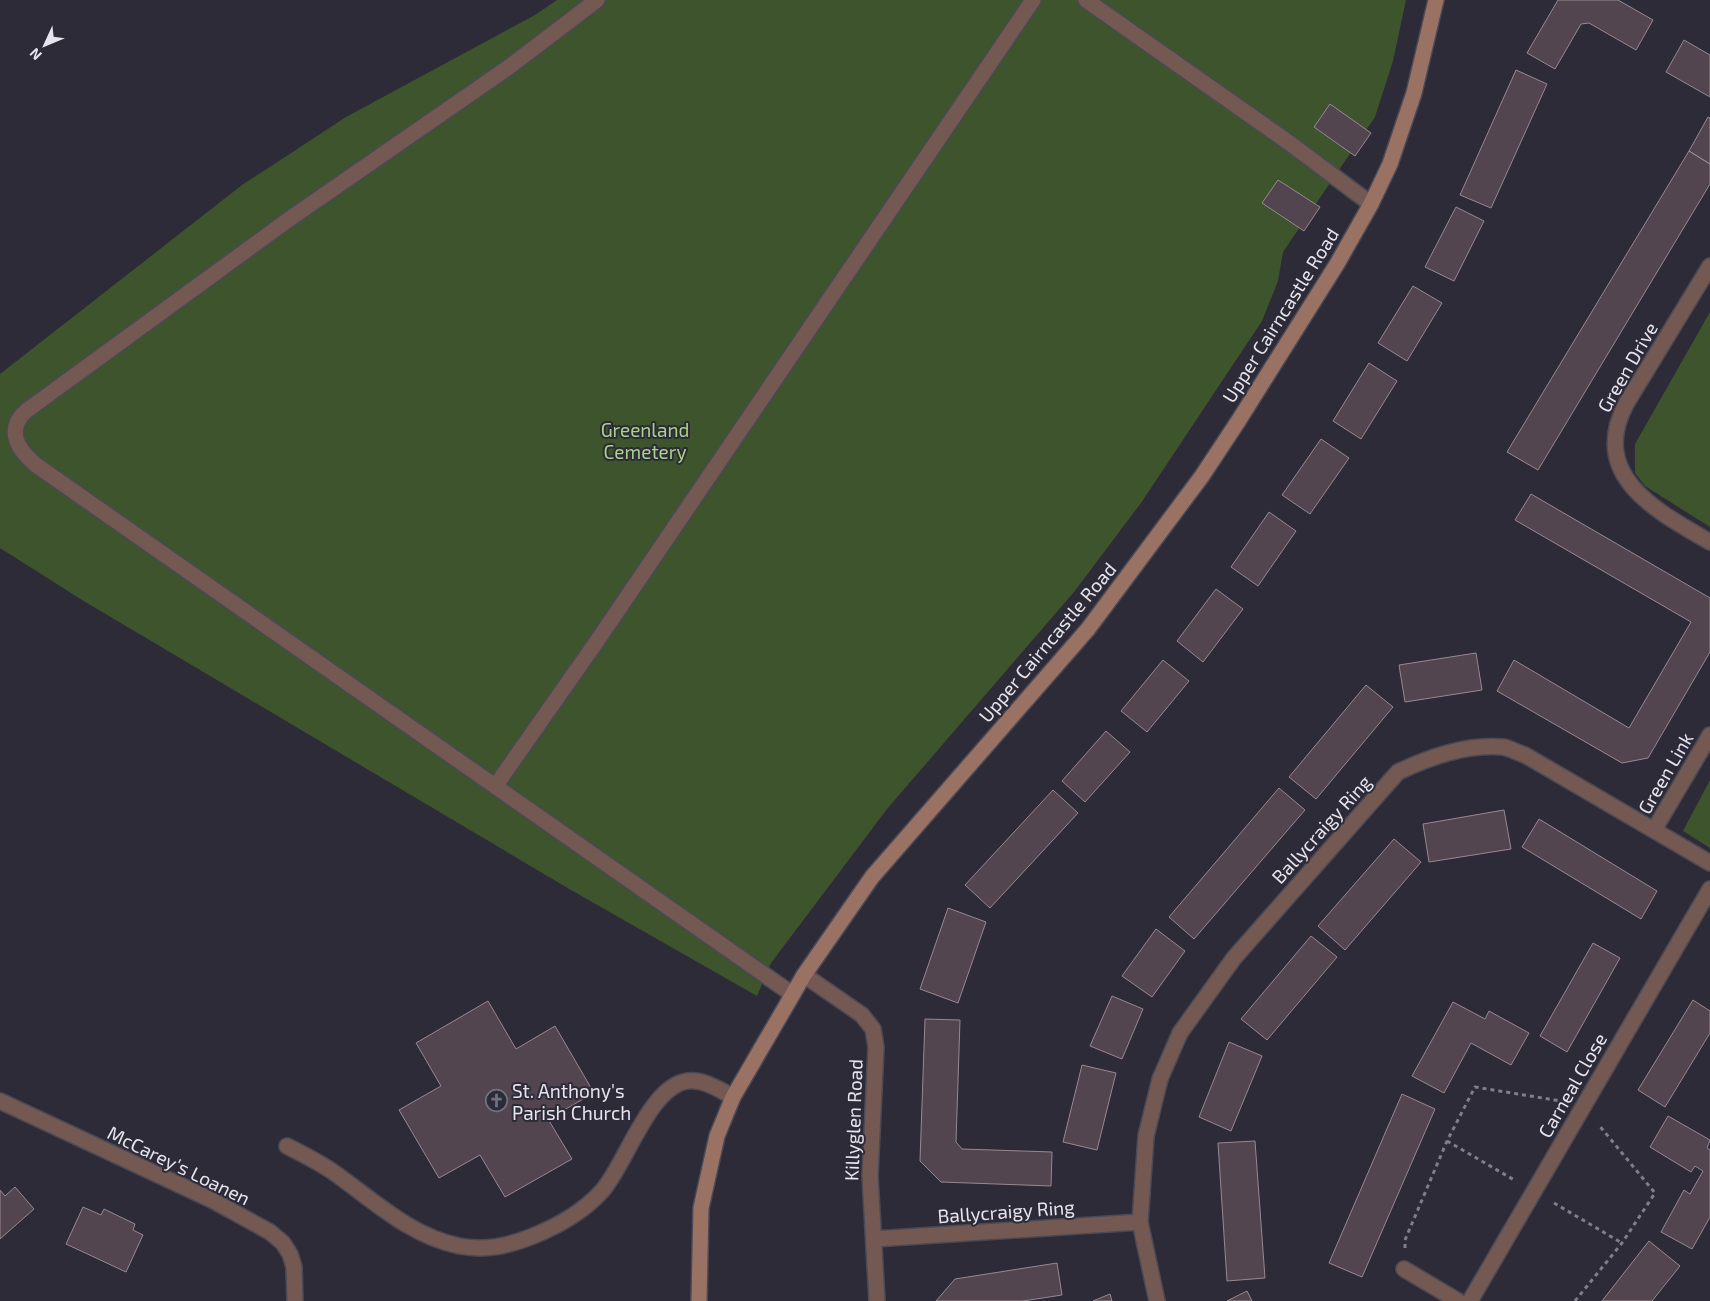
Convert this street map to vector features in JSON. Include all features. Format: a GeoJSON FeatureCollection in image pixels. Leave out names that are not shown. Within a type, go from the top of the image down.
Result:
{"type":"FeatureCollection","features":[{"type":"Feature","properties":{"kind":"street"},"geometry":{"type":"LineString","coordinates":[[597,0],[509,67],[288,220],[26,410],[17,421],[15,428],[16,440],[21,450],[36,465],[496,785],[792,994]]}},
{"type":"Feature","properties":{"kind":"street"},"geometry":{"type":"LineString","coordinates":[[496,785],[622,604],[1033,0]]}},
{"type":"Feature","properties":{"kind":"street"},"geometry":{"type":"LineString","coordinates":[[1086,0],[1288,142],[1371,204]]}},
{"type":"Feature","properties":{"kind":"street","name":"Upper Cairncastle Road"},"geometry":{"type":"LineString","coordinates":[[700,1301],[700,1208],[717,1136],[733,1097],[804,975],[872,877],[1088,629],[1202,476],[1273,366],[1371,204],[1406,123],[1436,0]]}},
{"type":"Feature","properties":{"kind":"street","name":"Green Drive"},"geometry":{"type":"LineString","coordinates":[[1710,266],[1626,404],[1616,424],[1615,438],[1622,470],[1637,493],[1654,508],[1710,542]]}},
{"type":"Feature","properties":{"kind":"street","name":"Green Link"},"geometry":{"type":"LineString","coordinates":[[1654,830],[1710,735]]}},
{"type":"Feature","properties":{"kind":"street","name":"Ballycraigy Ring"},"geometry":{"type":"LineString","coordinates":[[1156,1301],[1140,1222],[1146,1136],[1160,1078],[1180,1033],[1234,958],[1398,772],[1430,757],[1474,748],[1505,747],[1525,755],[1710,863]]}},
{"type":"Feature","properties":{"kind":"street","name":"Carneal Close"},"geometry":{"type":"LineString","coordinates":[[1470,1301],[1710,889]]}},
{"type":"Feature","properties":{"kind":"street","name":"Killyglen Road"},"geometry":{"type":"LineString","coordinates":[[804,975],[862,1015],[874,1034],[876,1059],[870,1176],[877,1301]]}},
{"type":"Feature","properties":{"kind":"street"},"geometry":{"type":"LineString","coordinates":[[287,1146],[323,1165],[403,1223],[423,1234],[460,1246],[494,1248],[539,1234],[588,1205],[614,1176],[650,1111],[666,1091],[675,1085],[687,1081],[701,1082],[733,1097]]}},
{"type":"Feature","properties":{"kind":"street","name":"McCarey's Loanen"},"geometry":{"type":"LineString","coordinates":[[0,1101],[212,1200],[270,1232],[283,1242],[290,1254],[294,1267],[296,1301]]}},
{"type":"Feature","properties":{"kind":"street","name":"Ballycraigy Ring"},"geometry":{"type":"LineString","coordinates":[[874,1239],[1140,1222]]}},
{"type":"Feature","properties":{"kind":"street"},"geometry":{"type":"LineString","coordinates":[[1404,1269],[1458,1301]]}},
{"type":"Feature","properties":{"kind":"green space","name":"Greenland Cemetery"},"geometry":{"type":"Polygon","coordinates":[[[557,0],[1406,0],[1393,61],[1375,117],[1283,252],[1278,281],[1262,321],[1141,503],[1074,592],[887,809],[771,963],[757,996],[571,890],[82,600],[0,548],[0,374],[242,185],[346,117],[535,15],[557,0]]]}},
{"type":"Feature","properties":{"kind":"green space"},"geometry":{"type":"Polygon","coordinates":[[[1710,312],[1710,527],[1645,486],[1635,473],[1635,444],[1710,312]]]}},
{"type":"Feature","properties":{"kind":"green space"},"geometry":{"type":"Polygon","coordinates":[[[1710,780],[1710,848],[1683,831],[1710,780]]]}},
{"type":"Feature","properties":{"kind":"building"},"geometry":{"type":"Polygon","coordinates":[[[1558,0],[1618,0],[1653,20],[1636,50],[1589,23],[1581,24],[1555,69],[1527,53],[1558,0]]]}},
{"type":"Feature","properties":{"kind":"building"},"geometry":{"type":"Polygon","coordinates":[[[1684,40],[1710,55],[1710,97],[1666,72],[1684,40]]]}},
{"type":"Feature","properties":{"kind":"building"},"geometry":{"type":"Polygon","coordinates":[[[1516,70],[1547,84],[1491,208],[1460,195],[1516,70]]]}},
{"type":"Feature","properties":{"kind":"building"},"geometry":{"type":"Polygon","coordinates":[[[1330,104],[1371,133],[1355,156],[1314,127],[1330,104]]]}},
{"type":"Feature","properties":{"kind":"building"},"geometry":{"type":"Polygon","coordinates":[[[1708,117],[1710,118],[1710,164],[1689,151],[1708,117]]]}},
{"type":"Feature","properties":{"kind":"building"},"geometry":{"type":"Polygon","coordinates":[[[1689,151],[1710,164],[1710,184],[1538,470],[1507,452],[1689,151]]]}},
{"type":"Feature","properties":{"kind":"building"},"geometry":{"type":"Polygon","coordinates":[[[1278,180],[1320,207],[1304,231],[1262,203],[1278,180]]]}},
{"type":"Feature","properties":{"kind":"building"},"geometry":{"type":"Polygon","coordinates":[[[1456,207],[1484,221],[1454,281],[1425,267],[1456,207]]]}},
{"type":"Feature","properties":{"kind":"building"},"geometry":{"type":"Polygon","coordinates":[[[1413,286],[1442,303],[1407,361],[1378,343],[1413,286]]]}},
{"type":"Feature","properties":{"kind":"building"},"geometry":{"type":"Polygon","coordinates":[[[1369,363],[1397,381],[1361,439],[1333,421],[1369,363]]]}},
{"type":"Feature","properties":{"kind":"building"},"geometry":{"type":"Polygon","coordinates":[[[1321,439],[1349,458],[1310,514],[1282,495],[1321,439]]]}},
{"type":"Feature","properties":{"kind":"building"},"geometry":{"type":"Polygon","coordinates":[[[1531,494],[1710,598],[1710,652],[1648,758],[1622,763],[1497,691],[1514,660],[1629,728],[1691,622],[1515,520],[1531,494]]]}},
{"type":"Feature","properties":{"kind":"building"},"geometry":{"type":"Polygon","coordinates":[[[1269,512],[1296,531],[1258,586],[1231,567],[1269,512]]]}},
{"type":"Feature","properties":{"kind":"building"},"geometry":{"type":"Polygon","coordinates":[[[1216,589],[1243,609],[1203,662],[1177,641],[1216,589]]]}},
{"type":"Feature","properties":{"kind":"building"},"geometry":{"type":"Polygon","coordinates":[[[1476,653],[1482,690],[1405,702],[1399,665],[1476,653]]]}},
{"type":"Feature","properties":{"kind":"building"},"geometry":{"type":"Polygon","coordinates":[[[1163,660],[1189,681],[1147,732],[1121,711],[1163,660]]]}},
{"type":"Feature","properties":{"kind":"building"},"geometry":{"type":"Polygon","coordinates":[[[1366,685],[1393,707],[1316,799],[1289,777],[1366,685]]]}},
{"type":"Feature","properties":{"kind":"building"},"geometry":{"type":"Polygon","coordinates":[[[1106,731],[1130,752],[1085,802],[1062,781],[1106,731]]]}},
{"type":"Feature","properties":{"kind":"building"},"geometry":{"type":"Polygon","coordinates":[[[1279,788],[1305,810],[1194,939],[1169,917],[1279,788]]]}},
{"type":"Feature","properties":{"kind":"building"},"geometry":{"type":"Polygon","coordinates":[[[1053,790],[1078,813],[990,908],[965,885],[1053,790]]]}},
{"type":"Feature","properties":{"kind":"building"},"geometry":{"type":"Polygon","coordinates":[[[1504,810],[1511,849],[1429,862],[1423,824],[1504,810]]]}},
{"type":"Feature","properties":{"kind":"building"},"geometry":{"type":"Polygon","coordinates":[[[1539,819],[1657,891],[1641,919],[1522,847],[1539,819]]]}},
{"type":"Feature","properties":{"kind":"building"},"geometry":{"type":"Polygon","coordinates":[[[1394,839],[1421,862],[1345,950],[1318,926],[1394,839]]]}},
{"type":"Feature","properties":{"kind":"building"},"geometry":{"type":"Polygon","coordinates":[[[948,908],[986,922],[958,1003],[920,989],[948,908]]]}},
{"type":"Feature","properties":{"kind":"building"},"geometry":{"type":"Polygon","coordinates":[[[1156,929],[1185,951],[1152,997],[1122,976],[1156,929]]]}},
{"type":"Feature","properties":{"kind":"building"},"geometry":{"type":"Polygon","coordinates":[[[1311,936],[1337,957],[1267,1040],[1241,1019],[1311,936]]]}},
{"type":"Feature","properties":{"kind":"building"},"geometry":{"type":"Polygon","coordinates":[[[1593,943],[1620,958],[1567,1052],[1540,1036],[1593,943]]]}},
{"type":"Feature","properties":{"kind":"building"},"geometry":{"type":"Polygon","coordinates":[[[1112,996],[1143,1009],[1122,1059],[1090,1046],[1112,996]]]}},
{"type":"Feature","properties":{"kind":"building"},"geometry":{"type":"Polygon","coordinates":[[[1693,1000],[1710,1011],[1710,1033],[1665,1107],[1638,1090],[1693,1000]]]}},
{"type":"Feature","properties":{"kind":"building","name":"St. Anthony's Parish Church"},"geometry":{"type":"Polygon","coordinates":[[[488,1001],[516,1049],[555,1026],[594,1093],[548,1119],[572,1159],[505,1197],[480,1155],[439,1178],[399,1110],[441,1086],[416,1043],[488,1001]]]}},
{"type":"Feature","properties":{"kind":"building"},"geometry":{"type":"Polygon","coordinates":[[[1453,1002],[1485,1019],[1489,1011],[1529,1033],[1511,1065],[1471,1043],[1444,1093],[1412,1076],[1453,1002]]]}},
{"type":"Feature","properties":{"kind":"building"},"geometry":{"type":"Polygon","coordinates":[[[925,1019],[960,1020],[956,1142],[962,1149],[1052,1152],[1051,1186],[941,1182],[920,1161],[925,1019]]]}},
{"type":"Feature","properties":{"kind":"building"},"geometry":{"type":"Polygon","coordinates":[[[1229,1042],[1262,1056],[1231,1131],[1199,1117],[1229,1042]]]}},
{"type":"Feature","properties":{"kind":"building"},"geometry":{"type":"Polygon","coordinates":[[[1082,1065],[1116,1073],[1097,1150],[1063,1142],[1082,1065]]]}},
{"type":"Feature","properties":{"kind":"building"},"geometry":{"type":"Polygon","coordinates":[[[1402,1094],[1435,1109],[1362,1277],[1329,1263],[1402,1094]]]}},
{"type":"Feature","properties":{"kind":"building"},"geometry":{"type":"Polygon","coordinates":[[[1668,1116],[1710,1140],[1707,1148],[1710,1150],[1710,1217],[1692,1249],[1661,1232],[1684,1190],[1690,1194],[1703,1171],[1695,1166],[1691,1172],[1650,1147],[1668,1116]]]}},
{"type":"Feature","properties":{"kind":"building"},"geometry":{"type":"Polygon","coordinates":[[[1255,1141],[1265,1278],[1227,1281],[1218,1143],[1255,1141]]]}},
{"type":"Feature","properties":{"kind":"building"},"geometry":{"type":"Polygon","coordinates":[[[15,1187],[34,1209],[0,1239],[0,1190],[5,1196],[15,1187]]]}},
{"type":"Feature","properties":{"kind":"building"},"geometry":{"type":"Polygon","coordinates":[[[83,1207],[101,1215],[104,1209],[135,1224],[133,1230],[143,1235],[126,1272],[66,1244],[83,1207]]]}},
{"type":"Feature","properties":{"kind":"building"},"geometry":{"type":"Polygon","coordinates":[[[1649,1241],[1680,1266],[1652,1301],[1602,1301],[1649,1241]]]}},
{"type":"Feature","properties":{"kind":"building"},"geometry":{"type":"Polygon","coordinates":[[[1057,1263],[1062,1295],[1023,1301],[936,1301],[955,1279],[1057,1263]]]}},
{"type":"Feature","properties":{"kind":"building"},"geometry":{"type":"Polygon","coordinates":[[[1247,1291],[1252,1301],[1227,1301],[1247,1291]]]}},
{"type":"Feature","properties":{"kind":"building"},"geometry":{"type":"Polygon","coordinates":[[[1110,1294],[1112,1301],[1093,1301],[1110,1294]]]}},
{"type":"Feature","properties":{"kind":"place","name":"St. Anthony's Parish Church"},"geometry":{"type":"Point","coordinates":[496,1101]}}]}
